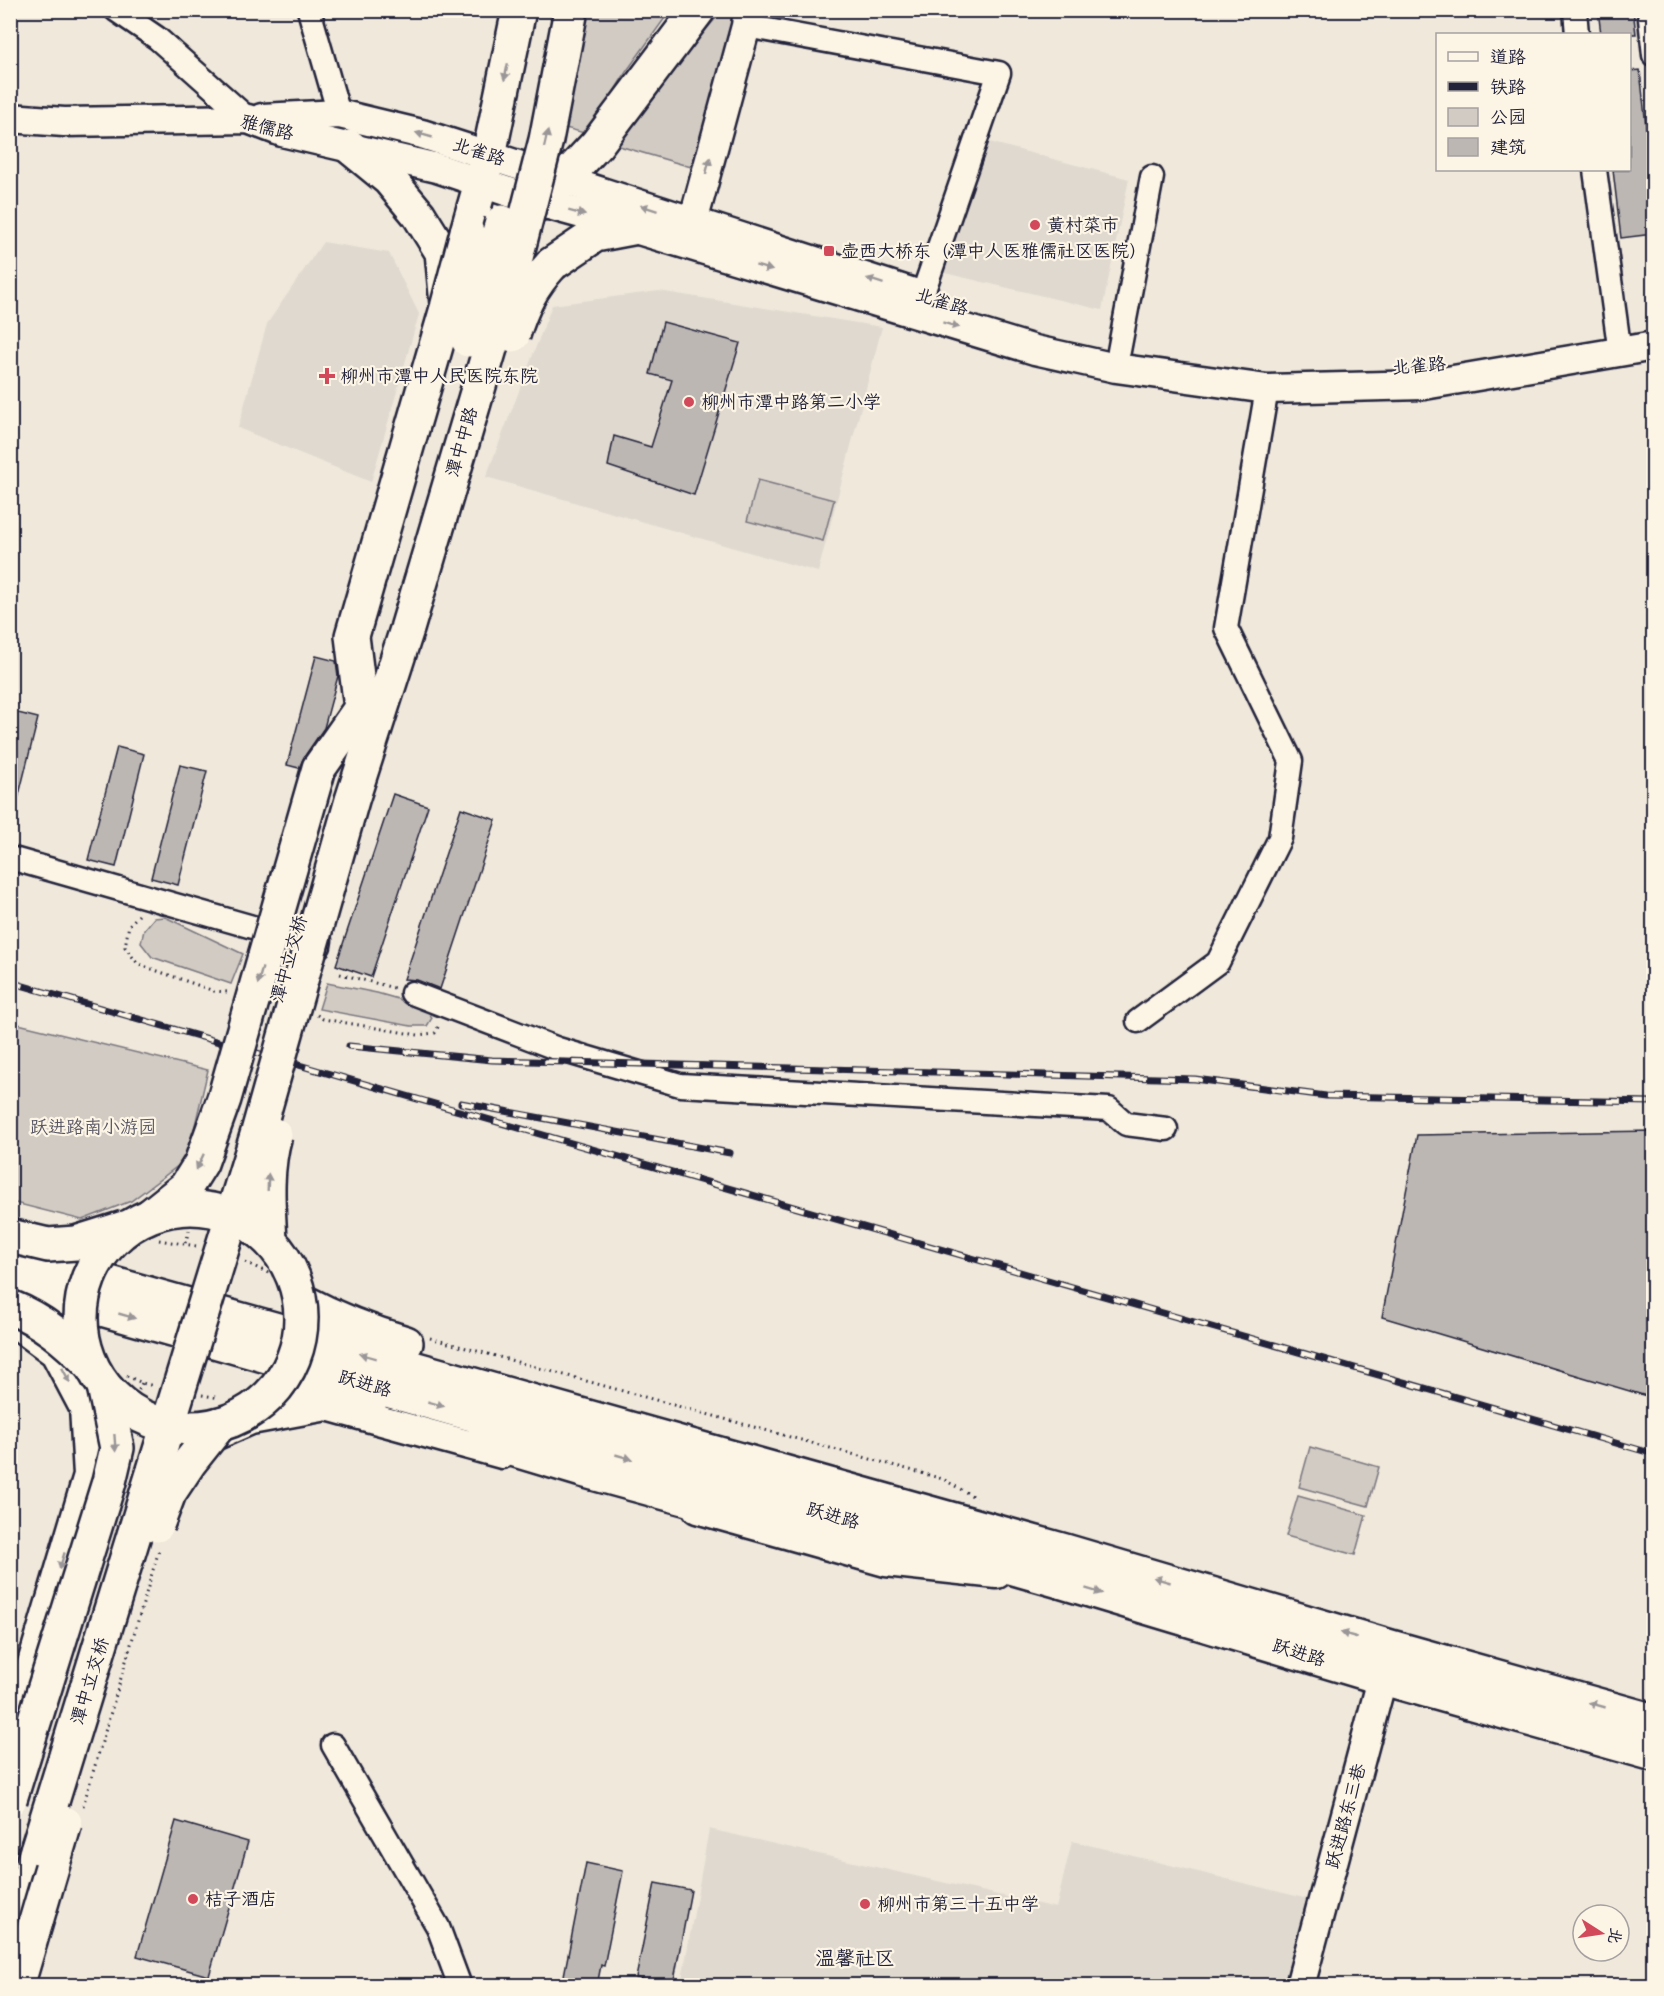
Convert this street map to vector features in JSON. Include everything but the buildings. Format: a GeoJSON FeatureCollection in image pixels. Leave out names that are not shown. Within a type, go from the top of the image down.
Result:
{"type":"FeatureCollection","features":[{"type":"Feature","properties":{"kind":"main road","name":"潭中中路"},"geometry":{"type":"LineString","coordinates":[[352,800],[371,710],[523,141],[552,10]]}},
{"type":"Feature","properties":{"kind":"main road","name":"潭中中路"},"geometry":{"type":"LineString","coordinates":[[371,710],[411,618],[510,281],[546,140],[572,10]]}},
{"type":"Feature","properties":{"kind":"main road"},"geometry":{"type":"LineString","coordinates":[[563,179],[586,141],[681,10]]}},
{"type":"Feature","properties":{"kind":"main road"},"geometry":{"type":"LineString","coordinates":[[542,203],[597,144],[698,10]]}},
{"type":"Feature","properties":{"kind":"main road"},"geometry":{"type":"LineString","coordinates":[[270,1241],[267,1200],[272,1145],[382,767],[371,710],[352,636],[467,232],[488,174],[518,12]]}},
{"type":"Feature","properties":{"kind":"main road"},"geometry":{"type":"LineString","coordinates":[[350,147],[389,179],[419,215],[442,252],[447,308]]}},
{"type":"Feature","properties":{"kind":"main road"},"geometry":{"type":"LineString","coordinates":[[10,1799],[109,1482],[117,1448],[98,1376],[85,1347],[82,1327],[85,1288],[92,1269],[116,1237],[186,1187],[201,1163],[224,1099],[319,768],[371,710],[416,677],[519,315],[536,282],[552,264],[595,235],[632,228]]}},
{"type":"Feature","properties":{"kind":"main road","name":"潭中立交桥"},"geometry":{"type":"LineString","coordinates":[[10,1877],[188,1309],[371,710]]}},
{"type":"Feature","properties":{"kind":"main road","name":"潭中立交桥"},"geometry":{"type":"LineString","coordinates":[[10,1938],[258,1132],[352,800]]}},
{"type":"Feature","properties":{"kind":"main road"},"geometry":{"type":"LineString","coordinates":[[10,1236],[48,1245],[76,1243],[172,1209],[193,1207],[235,1216],[254,1227],[270,1241],[288,1269],[297,1292],[301,1327],[295,1354],[283,1379],[265,1400],[242,1416],[200,1428],[157,1423],[118,1401],[64,1339],[42,1323],[10,1307]]}},
{"type":"Feature","properties":{"kind":"main road","name":"跃进路"},"geometry":{"type":"LineString","coordinates":[[10,1256],[1387,1662],[1653,1754]]}},
{"type":"Feature","properties":{"kind":"main road","name":"跃进路"},"geometry":{"type":"LineString","coordinates":[[10,1283],[1061,1565]]}},
{"type":"Feature","properties":{"kind":"main road"},"geometry":{"type":"LineString","coordinates":[[297,1292],[327,1315],[368,1332],[672,1422],[930,1494],[1061,1565]]}},
{"type":"Feature","properties":{"kind":"main road"},"geometry":{"type":"LineString","coordinates":[[265,1400],[293,1396],[340,1397],[582,1470],[914,1561],[1061,1565]]}},
{"type":"Feature","properties":{"kind":"main road"},"geometry":{"type":"LineString","coordinates":[[17,1986],[158,1522],[169,1493],[220,1424]]}},
{"type":"Feature","properties":{"kind":"main road","name":"跃进路"},"geometry":{"type":"LineString","coordinates":[[1387,1662],[1653,1721]]}},
{"type":"Feature","properties":{"kind":"street"},"geometry":{"type":"LineString","coordinates":[[116,10],[156,38],[248,119]]}},
{"type":"Feature","properties":{"kind":"street"},"geometry":{"type":"LineString","coordinates":[[309,10],[339,114]]}},
{"type":"Feature","properties":{"kind":"street"},"geometry":{"type":"LineString","coordinates":[[1575,10],[1577,33]]}},
{"type":"Feature","properties":{"kind":"street"},"geometry":{"type":"LineString","coordinates":[[1649,10],[1653,55]]}},
{"type":"Feature","properties":{"kind":"street"},"geometry":{"type":"LineString","coordinates":[[693,222],[747,18],[999,73],[922,296]]}},
{"type":"Feature","properties":{"kind":"street","name":"北雀路"},"geometry":{"type":"LineString","coordinates":[[248,119],[339,114],[422,134],[542,203],[1035,350],[1116,368],[1267,388],[1424,385],[1619,346],[1653,331]]}},
{"type":"Feature","properties":{"kind":"street","name":"雅儒路"},"geometry":{"type":"LineString","coordinates":[[10,118],[63,122],[248,119],[282,132],[437,168],[488,174]]}},
{"type":"Feature","properties":{"kind":"street"},"geometry":{"type":"LineString","coordinates":[[1595,171],[1619,346]]}},
{"type":"Feature","properties":{"kind":"street"},"geometry":{"type":"LineString","coordinates":[[282,935],[338,741],[488,174]]}},
{"type":"Feature","properties":{"kind":"street","name":"北雀路"},"geometry":{"type":"LineString","coordinates":[[488,174],[563,179],[1040,333],[1119,351],[1270,372],[1423,368],[1619,346],[1653,346]]}},
{"type":"Feature","properties":{"kind":"street"},"geometry":{"type":"LineString","coordinates":[[1119,351],[1152,177]]}},
{"type":"Feature","properties":{"kind":"street"},"geometry":{"type":"LineString","coordinates":[[10,858],[319,946],[542,203]]}},
{"type":"Feature","properties":{"kind":"street"},"geometry":{"type":"LineString","coordinates":[[1138,1021],[1218,962],[1280,838],[1291,761],[1226,628],[1267,388]]}},
{"type":"Feature","properties":{"kind":"street"},"geometry":{"type":"LineString","coordinates":[[338,741],[377,754]]}},
{"type":"Feature","properties":{"kind":"street"},"geometry":{"type":"LineString","coordinates":[[412,993],[558,1049],[680,1085],[1109,1109],[1126,1124],[1166,1129]]}},
{"type":"Feature","properties":{"kind":"street"},"geometry":{"type":"LineString","coordinates":[[10,1320],[55,1353],[84,1408],[88,1475],[10,1737]]}},
{"type":"Feature","properties":{"kind":"street"},"geometry":{"type":"LineString","coordinates":[[10,1978],[152,1502],[191,1447],[251,1420],[327,1406],[886,1562],[1061,1565]]}},
{"type":"Feature","properties":{"kind":"street","name":"跃进路东三巷"},"geometry":{"type":"LineString","coordinates":[[1300,1986],[1387,1662]]}},
{"type":"Feature","properties":{"kind":"street"},"geometry":{"type":"LineString","coordinates":[[333,1745],[438,1927],[460,1986]]}},
{"type":"Feature","properties":{"kind":"path"},"geometry":{"type":"LineString","coordinates":[[146,909],[129,925],[125,947],[138,963],[214,991],[232,993]]}},
{"type":"Feature","properties":{"kind":"path"},"geometry":{"type":"LineString","coordinates":[[340,974],[412,993]]}},
{"type":"Feature","properties":{"kind":"path"},"geometry":{"type":"LineString","coordinates":[[315,1014],[323,1019],[418,1035],[435,1033],[443,1017]]}},
{"type":"Feature","properties":{"kind":"path"},"geometry":{"type":"LineString","coordinates":[[242,1260],[297,1292]]}},
{"type":"Feature","properties":{"kind":"path"},"geometry":{"type":"LineString","coordinates":[[425,1337],[943,1479],[984,1503]]}},
{"type":"Feature","properties":{"kind":"path"},"geometry":{"type":"LineString","coordinates":[[81,1814],[159,1550]]}},
{"type":"Feature","properties":{"kind":"shaded area","name":"黄村菜市"},"geometry":{"type":"Polygon","coordinates":[[[982,140],[1129,179],[1102,310],[932,270],[982,140]]]}},
{"type":"Feature","properties":{"kind":"shaded area","name":"柳州市潭中人民医院东院"},"geometry":{"type":"Polygon","coordinates":[[[323,242],[389,253],[419,314],[371,482],[238,428],[267,324],[323,242]]]}},
{"type":"Feature","properties":{"kind":"shaded area","name":"柳州市潭中路第二小学"},"geometry":{"type":"Polygon","coordinates":[[[659,291],[882,327],[818,572],[486,477],[552,305],[659,291]]]}},
{"type":"Feature","properties":{"kind":"shaded area","name":"柳州市第三十五中学"},"geometry":{"type":"Polygon","coordinates":[[[709,1829],[1056,1908],[1072,1841],[1308,1899],[1285,1985],[681,1985],[709,1829]]]}},
{"type":"Feature","properties":{"kind":"green space"},"geometry":{"type":"Polygon","coordinates":[[[585,11],[670,11],[626,72],[588,134],[558,126],[585,11]]]}},
{"type":"Feature","properties":{"kind":"green space"},"geometry":{"type":"Polygon","coordinates":[[[722,11],[734,11],[698,169],[609,143],[722,11]]]}},
{"type":"Feature","properties":{"kind":"green space"},"geometry":{"type":"Polygon","coordinates":[[[758,480],[834,500],[823,541],[747,521],[758,480]]]}},
{"type":"Feature","properties":{"kind":"green space"},"geometry":{"type":"Polygon","coordinates":[[[165,917],[243,954],[231,984],[152,957],[141,943],[144,930],[154,918],[165,917]]]}},
{"type":"Feature","properties":{"kind":"green space"},"geometry":{"type":"Polygon","coordinates":[[[327,983],[377,993],[426,1007],[432,1018],[427,1026],[411,1026],[319,1009],[327,983]]]}},
{"type":"Feature","properties":{"kind":"green space","name":"跃进路南小游园"},"geometry":{"type":"Polygon","coordinates":[[[10,1022],[208,1070],[187,1159],[131,1201],[82,1220],[11,1202],[10,1022]]]}},
{"type":"Feature","properties":{"kind":"green space"},"geometry":{"type":"Polygon","coordinates":[[[1310,1447],[1379,1467],[1368,1506],[1299,1487],[1310,1447]]]}},
{"type":"Feature","properties":{"kind":"green space"},"geometry":{"type":"Polygon","coordinates":[[[1298,1496],[1366,1515],[1355,1555],[1286,1536],[1298,1496]]]}},
{"type":"Feature","properties":{"kind":"railway"},"geometry":{"type":"LineString","coordinates":[[10,982],[1654,1454]]}},
{"type":"Feature","properties":{"kind":"railway"},"geometry":{"type":"LineString","coordinates":[[349,1046],[492,1060],[1195,1079],[1326,1096],[1654,1102]]}},
{"type":"Feature","properties":{"kind":"railway"},"geometry":{"type":"LineString","coordinates":[[461,1103],[730,1153]]}},
{"type":"Feature","properties":{"kind":"place","name":"黄村菜市"},"geometry":{"type":"Point","coordinates":[1035,225]}},
{"type":"Feature","properties":{"kind":"place","name":"壶西大桥东（潭中人医雅儒社区医院）"},"geometry":{"type":"Point","coordinates":[829,251]}},
{"type":"Feature","properties":{"kind":"place","name":"柳州市潭中人民医院东院"},"geometry":{"type":"Point","coordinates":[327,376]}},
{"type":"Feature","properties":{"kind":"place","name":"柳州市潭中路第二小学"},"geometry":{"type":"Point","coordinates":[689,402]}},
{"type":"Feature","properties":{"kind":"place","name":"桔子酒店"},"geometry":{"type":"Point","coordinates":[193,1899]}},
{"type":"Feature","properties":{"kind":"place","name":"柳州市第三十五中学"},"geometry":{"type":"Point","coordinates":[865,1904]}},
{"type":"Feature","properties":{"kind":"district","name":"温馨社区"},"geometry":{"type":"Point","coordinates":[855,1958]}}]}
